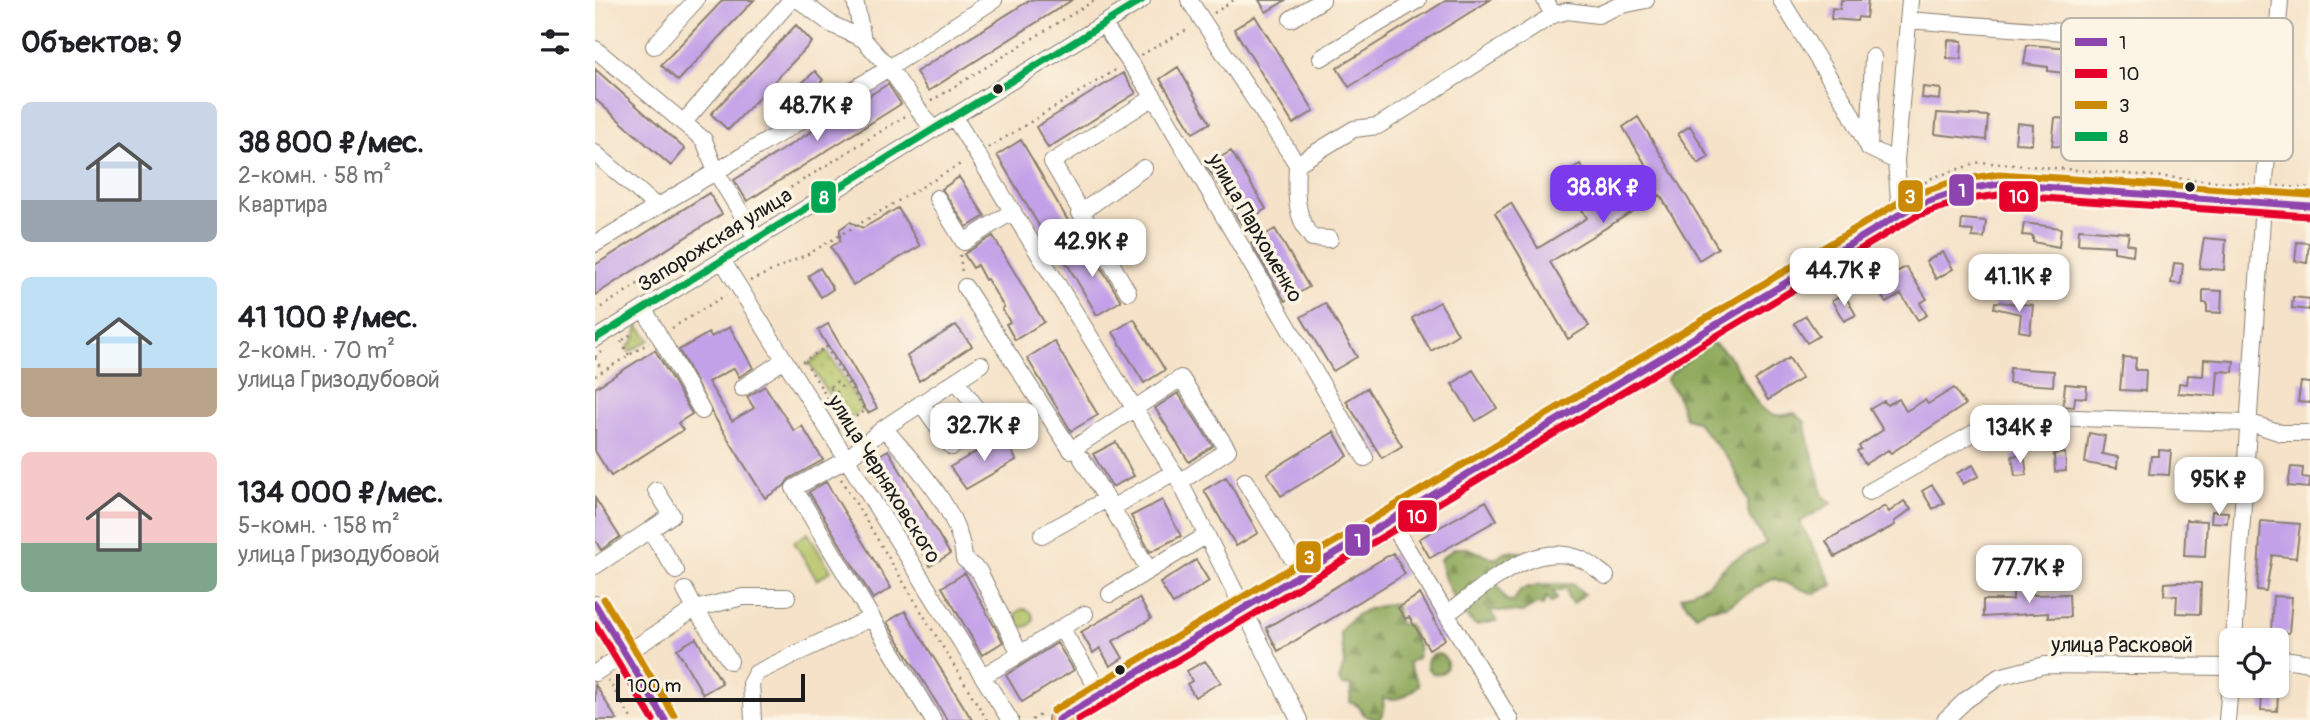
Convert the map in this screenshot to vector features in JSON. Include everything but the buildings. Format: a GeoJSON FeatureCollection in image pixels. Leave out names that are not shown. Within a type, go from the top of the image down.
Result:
{"type":"FeatureCollection","features":[{"type":"Feature","properties":{"kind":"main road"},"geometry":{"type":"LineString","coordinates":[[1058,720],[1901,212],[1951,191],[1999,184],[2066,186],[2310,206]]}},
{"type":"Feature","properties":{"kind":"street"},"geometry":{"type":"LineString","coordinates":[[654,46],[696,0]]}},
{"type":"Feature","properties":{"kind":"street"},"geometry":{"type":"LineString","coordinates":[[683,123],[791,0]]}},
{"type":"Feature","properties":{"kind":"street"},"geometry":{"type":"LineString","coordinates":[[799,0],[831,24],[863,39],[889,68],[933,130]]}},
{"type":"Feature","properties":{"kind":"street"},"geometry":{"type":"LineString","coordinates":[[855,0],[863,39]]}},
{"type":"Feature","properties":{"kind":"street"},"geometry":{"type":"LineString","coordinates":[[595,243],[889,68],[994,0]]}},
{"type":"Feature","properties":{"kind":"street","name":"Запорожская улица"},"geometry":{"type":"LineString","coordinates":[[599,345],[722,260],[1142,0]]}},
{"type":"Feature","properties":{"kind":"street"},"geometry":{"type":"LineString","coordinates":[[1188,0],[1297,163],[1296,200],[1306,231],[1312,238],[1329,239]]}},
{"type":"Feature","properties":{"kind":"street"},"geometry":{"type":"LineString","coordinates":[[1291,19],[1322,0]]}},
{"type":"Feature","properties":{"kind":"street"},"geometry":{"type":"LineString","coordinates":[[1321,58],[1418,0]]}},
{"type":"Feature","properties":{"kind":"street"},"geometry":{"type":"LineString","coordinates":[[1297,163],[1354,129],[1378,126],[1549,7],[1598,15],[1618,6],[1646,0]]}},
{"type":"Feature","properties":{"kind":"street"},"geometry":{"type":"LineString","coordinates":[[1781,0],[1847,106],[1869,148],[1896,161]]}},
{"type":"Feature","properties":{"kind":"street"},"geometry":{"type":"LineString","coordinates":[[1901,212],[1896,161],[1910,0]]}},
{"type":"Feature","properties":{"kind":"street"},"geometry":{"type":"LineString","coordinates":[[2278,18],[2280,0]]}},
{"type":"Feature","properties":{"kind":"street"},"geometry":{"type":"LineString","coordinates":[[1908,20],[2061,32]]}},
{"type":"Feature","properties":{"kind":"street","name":"улица Пархоменко"},"geometry":{"type":"LineString","coordinates":[[1103,24],[1154,97],[1365,458]]}},
{"type":"Feature","properties":{"kind":"street"},"geometry":{"type":"LineString","coordinates":[[595,49],[704,140],[716,172],[757,239]]}},
{"type":"Feature","properties":{"kind":"street"},"geometry":{"type":"LineString","coordinates":[[1869,148],[1873,57]]}},
{"type":"Feature","properties":{"kind":"street"},"geometry":{"type":"LineString","coordinates":[[1847,106],[1871,91]]}},
{"type":"Feature","properties":{"kind":"street"},"geometry":{"type":"LineString","coordinates":[[1128,292],[1088,228],[1052,162],[1154,97]]}},
{"type":"Feature","properties":{"kind":"street"},"geometry":{"type":"LineString","coordinates":[[954,117],[1177,477],[1245,607],[1299,720]]}},
{"type":"Feature","properties":{"kind":"street"},"geometry":{"type":"LineString","coordinates":[[595,153],[657,207]]}},
{"type":"Feature","properties":{"kind":"street"},"geometry":{"type":"LineString","coordinates":[[2235,628],[2251,423],[2267,161]]}},
{"type":"Feature","properties":{"kind":"street"},"geometry":{"type":"LineString","coordinates":[[1080,213],[1144,168]]}},
{"type":"Feature","properties":{"kind":"street"},"geometry":{"type":"LineString","coordinates":[[937,198],[964,242],[1013,211]]}},
{"type":"Feature","properties":{"kind":"street"},"geometry":{"type":"LineString","coordinates":[[1042,258],[1088,228]]}},
{"type":"Feature","properties":{"kind":"street","name":"улица Черняховского"},"geometry":{"type":"LineString","coordinates":[[722,260],[787,364],[836,428],[847,459],[1010,720]]}},
{"type":"Feature","properties":{"kind":"street"},"geometry":{"type":"LineString","coordinates":[[965,287],[1071,450],[1181,378],[1228,450],[1177,477],[1109,503],[1042,535]]}},
{"type":"Feature","properties":{"kind":"street"},"geometry":{"type":"LineString","coordinates":[[640,316],[702,411]]}},
{"type":"Feature","properties":{"kind":"street"},"geometry":{"type":"LineString","coordinates":[[743,388],[787,364]]}},
{"type":"Feature","properties":{"kind":"street"},"geometry":{"type":"LineString","coordinates":[[933,720],[794,488],[847,459],[884,428],[981,364]]}},
{"type":"Feature","properties":{"kind":"street"},"geometry":{"type":"LineString","coordinates":[[921,403],[953,447],[987,422],[956,380]]}},
{"type":"Feature","properties":{"kind":"street"},"geometry":{"type":"LineString","coordinates":[[1869,492],[2004,416],[2251,423],[2281,433],[2310,433]]}},
{"type":"Feature","properties":{"kind":"street"},"geometry":{"type":"LineString","coordinates":[[884,428],[928,481],[962,538],[964,559],[979,571],[1020,654]]}},
{"type":"Feature","properties":{"kind":"street"},"geometry":{"type":"LineString","coordinates":[[1082,459],[1149,570]]}},
{"type":"Feature","properties":{"kind":"street"},"geometry":{"type":"LineString","coordinates":[[1245,481],[1301,573]]}},
{"type":"Feature","properties":{"kind":"street"},"geometry":{"type":"LineString","coordinates":[[595,566],[671,515],[656,490]]}},
{"type":"Feature","properties":{"kind":"street"},"geometry":{"type":"LineString","coordinates":[[1390,520],[1510,720]]}},
{"type":"Feature","properties":{"kind":"street"},"geometry":{"type":"LineString","coordinates":[[650,530],[676,571]]}},
{"type":"Feature","properties":{"kind":"street"},"geometry":{"type":"LineString","coordinates":[[1109,594],[1207,535]]}},
{"type":"Feature","properties":{"kind":"street"},"geometry":{"type":"LineString","coordinates":[[1448,613],[1527,559],[1567,556],[1583,560],[1606,576]]}},
{"type":"Feature","properties":{"kind":"street"},"geometry":{"type":"LineString","coordinates":[[685,590],[730,661]]}},
{"type":"Feature","properties":{"kind":"street"},"geometry":{"type":"LineString","coordinates":[[598,671],[695,609],[743,597],[787,597]]}},
{"type":"Feature","properties":{"kind":"street"},"geometry":{"type":"LineString","coordinates":[[595,604],[665,720]]}},
{"type":"Feature","properties":{"kind":"street"},"geometry":{"type":"LineString","coordinates":[[983,676],[1085,614]]}},
{"type":"Feature","properties":{"kind":"street"},"geometry":{"type":"LineString","coordinates":[[753,720],[751,682],[756,673],[871,618]]}},
{"type":"Feature","properties":{"kind":"street"},"geometry":{"type":"LineString","coordinates":[[1061,628],[1101,694]]}},
{"type":"Feature","properties":{"kind":"street"},"geometry":{"type":"LineString","coordinates":[[2289,660],[2310,663]]}},
{"type":"Feature","properties":{"kind":"street","name":"улица Расковой"},"geometry":{"type":"LineString","coordinates":[[1945,720],[1966,700],[1999,677],[2045,665],[2219,667]]}},
{"type":"Feature","properties":{"kind":"street"},"geometry":{"type":"LineString","coordinates":[[2227,720],[2229,698]]}},
{"type":"Feature","properties":{"kind":"path"},"geometry":{"type":"LineString","coordinates":[[595,311],[1095,0]]}},
{"type":"Feature","properties":{"kind":"path"},"geometry":{"type":"LineString","coordinates":[[964,242],[960,257],[965,287]]}},
{"type":"Feature","properties":{"kind":"path"},"geometry":{"type":"LineString","coordinates":[[612,346],[634,333],[640,316]]}},
{"type":"Feature","properties":{"kind":"path"},"geometry":{"type":"LineString","coordinates":[[621,341],[629,355]]}},
{"type":"Feature","properties":{"kind":"path"},"geometry":{"type":"LineString","coordinates":[[599,345],[595,357],[603,371]]}},
{"type":"Feature","properties":{"kind":"path"},"geometry":{"type":"LineString","coordinates":[[787,364],[805,360],[826,347],[865,411],[836,428],[825,393],[805,360]]}},
{"type":"Feature","properties":{"kind":"path"},"geometry":{"type":"LineString","coordinates":[[825,393],[831,389],[834,382],[840,384],[846,380]]}},
{"type":"Feature","properties":{"kind":"path"},"geometry":{"type":"LineString","coordinates":[[827,470],[840,478],[987,720]]}},
{"type":"Feature","properties":{"kind":"path"},"geometry":{"type":"LineString","coordinates":[[598,671],[632,720]]}},
{"type":"Feature","properties":{"kind":"green space"},"geometry":{"type":"Polygon","coordinates":[[[638,325],[650,340],[629,352],[627,348],[635,339],[638,325]]]}},
{"type":"Feature","properties":{"kind":"green space"},"geometry":{"type":"Polygon","coordinates":[[[1710,342],[1723,350],[1733,362],[1757,402],[1766,411],[1778,415],[1794,413],[1805,422],[1822,495],[1832,503],[1800,522],[1833,585],[1814,594],[1773,578],[1727,606],[1707,609],[1696,615],[1680,597],[1708,584],[1729,563],[1766,543],[1748,513],[1748,501],[1731,462],[1696,421],[1685,418],[1676,393],[1666,381],[1670,374],[1710,342]]]}},
{"type":"Feature","properties":{"kind":"green space"},"geometry":{"type":"Polygon","coordinates":[[[827,351],[863,410],[845,421],[809,363],[827,351]]]}},
{"type":"Feature","properties":{"kind":"green space"},"geometry":{"type":"Polygon","coordinates":[[[808,533],[831,571],[817,580],[794,542],[808,533]]]}},
{"type":"Feature","properties":{"kind":"green space"},"geometry":{"type":"Polygon","coordinates":[[[1455,548],[1467,548],[1496,559],[1506,551],[1521,552],[1494,579],[1506,600],[1513,602],[1521,589],[1542,584],[1573,584],[1584,594],[1573,604],[1568,599],[1567,588],[1553,592],[1557,598],[1551,603],[1546,597],[1543,606],[1537,604],[1522,613],[1489,610],[1497,621],[1476,625],[1458,605],[1441,567],[1440,559],[1455,548]]]}},
{"type":"Feature","properties":{"kind":"green space"},"geometry":{"type":"Polygon","coordinates":[[[1395,604],[1399,624],[1409,624],[1419,648],[1417,658],[1408,663],[1419,685],[1399,698],[1383,698],[1384,712],[1378,720],[1365,716],[1358,706],[1350,702],[1351,685],[1342,686],[1339,680],[1345,661],[1340,632],[1351,619],[1363,611],[1395,604]]]}},
{"type":"Feature","properties":{"kind":"green space"},"geometry":{"type":"Polygon","coordinates":[[[1024,609],[1030,612],[1033,618],[1030,624],[1024,627],[1018,624],[1015,618],[1018,612],[1024,609]]]}},
{"type":"Feature","properties":{"kind":"green space"},"geometry":{"type":"Polygon","coordinates":[[[1433,654],[1441,654],[1447,664],[1441,674],[1433,674],[1427,668],[1427,660],[1433,654]]]}},
{"type":"Feature","properties":{"kind":"transit line","name":"8"},"geometry":{"type":"LineString","coordinates":[[595,339],[1142,0]]}},
{"type":"Feature","properties":{"kind":"transit line","name":"3"},"geometry":{"type":"LineString","coordinates":[[1053,711],[1908,197],[1958,180],[1999,174],[2310,195]]}},
{"type":"Feature","properties":{"kind":"transit line","name":"1"},"geometry":{"type":"LineString","coordinates":[[1058,720],[1912,207],[1961,190],[1999,184],[2310,206]]}},
{"type":"Feature","properties":{"kind":"transit line","name":"10"},"geometry":{"type":"LineString","coordinates":[[1078,720],[1916,216],[1963,200],[1999,195],[2309,216]]}},
{"type":"Feature","properties":{"kind":"transit line","name":"3"},"geometry":{"type":"LineString","coordinates":[[604,599],[674,715]]}},
{"type":"Feature","properties":{"kind":"transit line","name":"1"},"geometry":{"type":"LineString","coordinates":[[595,604],[665,720]]}},
{"type":"Feature","properties":{"kind":"transit line","name":"10"},"geometry":{"type":"LineString","coordinates":[[595,624],[653,720]]}}]}
